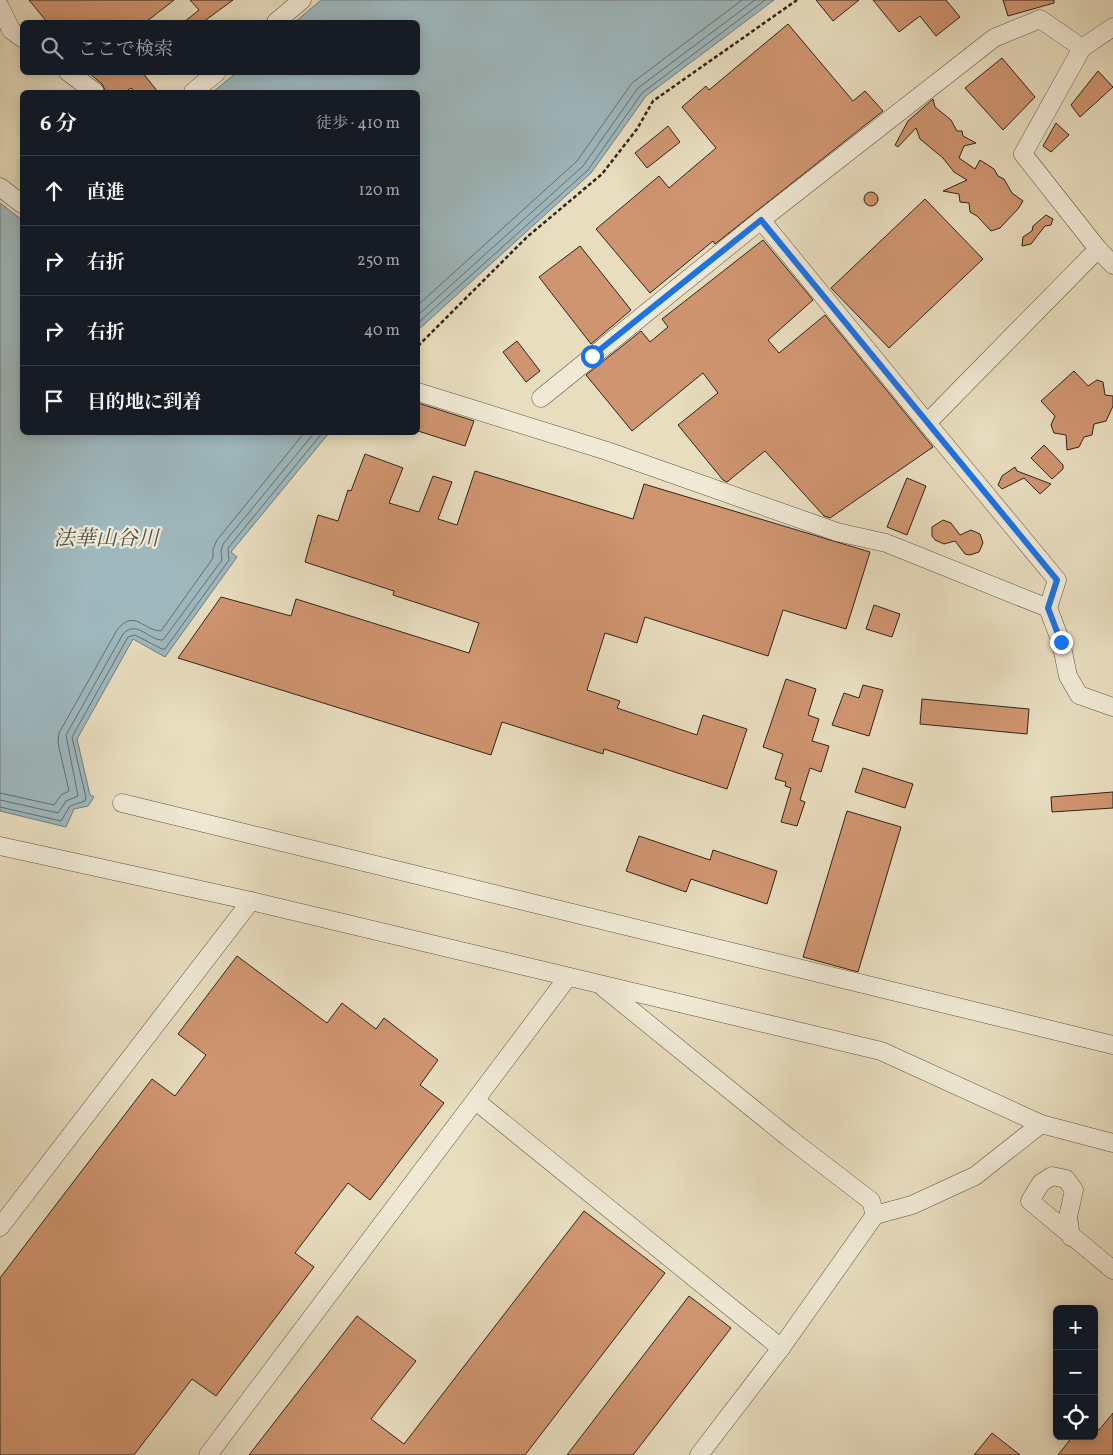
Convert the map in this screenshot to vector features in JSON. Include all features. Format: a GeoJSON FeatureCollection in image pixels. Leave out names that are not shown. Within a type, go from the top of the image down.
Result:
{"type":"FeatureCollection","features":[{"type":"Feature","properties":{"kind":"street"},"geometry":{"type":"LineString","coordinates":[[265,20],[289,0]]}},
{"type":"Feature","properties":{"kind":"street"},"geometry":{"type":"LineString","coordinates":[[278,20],[302,0]]}},
{"type":"Feature","properties":{"kind":"street"},"geometry":{"type":"LineString","coordinates":[[0,7],[11,30],[20,37]]}},
{"type":"Feature","properties":{"kind":"street"},"geometry":{"type":"LineString","coordinates":[[541,398],[761,220],[994,38],[1040,19],[1082,48]]}},
{"type":"Feature","properties":{"kind":"street"},"geometry":{"type":"LineString","coordinates":[[1113,26],[1082,48],[1023,154],[1098,249],[1113,265]]}},
{"type":"Feature","properties":{"kind":"street"},"geometry":{"type":"LineString","coordinates":[[72,75],[92,90]]}},
{"type":"Feature","properties":{"kind":"street"},"geometry":{"type":"LineString","coordinates":[[183,90],[201,75]]}},
{"type":"Feature","properties":{"kind":"street"},"geometry":{"type":"LineString","coordinates":[[196,90],[214,75]]}},
{"type":"Feature","properties":{"kind":"street"},"geometry":{"type":"LineString","coordinates":[[0,187],[20,202]]}},
{"type":"Feature","properties":{"kind":"street"},"geometry":{"type":"LineString","coordinates":[[761,220],[1057,580],[1048,608],[1061,642],[1068,676],[1078,695],[1113,707]]}},
{"type":"Feature","properties":{"kind":"street"},"geometry":{"type":"LineString","coordinates":[[927,423],[1098,249]]}},
{"type":"Feature","properties":{"kind":"street"},"geometry":{"type":"LineString","coordinates":[[420,393],[607,452],[837,532],[886,542],[1048,608]]}},
{"type":"Feature","properties":{"kind":"street"},"geometry":{"type":"LineString","coordinates":[[122,803],[1113,1045]]}},
{"type":"Feature","properties":{"kind":"street"},"geometry":{"type":"LineString","coordinates":[[0,846],[251,901],[881,1051],[1041,1124],[1113,1143]]}},
{"type":"Feature","properties":{"kind":"street"},"geometry":{"type":"LineString","coordinates":[[0,1227],[251,901]]}},
{"type":"Feature","properties":{"kind":"street"},"geometry":{"type":"LineString","coordinates":[[208,1455],[568,977]]}},
{"type":"Feature","properties":{"kind":"street"},"geometry":{"type":"LineString","coordinates":[[601,985],[789,1138],[871,1201],[875,1215]]}},
{"type":"Feature","properties":{"kind":"street"},"geometry":{"type":"LineString","coordinates":[[476,1100],[781,1348]]}},
{"type":"Feature","properties":{"kind":"street"},"geometry":{"type":"LineString","coordinates":[[699,1455],[781,1348],[875,1215],[912,1205],[975,1176],[1041,1124]]}},
{"type":"Feature","properties":{"kind":"street"},"geometry":{"type":"LineString","coordinates":[[1071,1237],[1068,1217],[1074,1190],[1066,1179],[1052,1176],[1041,1184],[1030,1201],[1071,1237],[1113,1270]]}},
{"type":"Feature","properties":{"kind":"path"},"geometry":{"type":"LineString","coordinates":[[420,344],[527,238],[602,174],[637,129],[653,101],[797,0]]}},
{"type":"Feature","properties":{"kind":"water"},"geometry":{"type":"Polygon","coordinates":[[[321,0],[774,0],[646,96],[591,173],[420,328],[420,90],[215,90],[234,75],[420,75],[420,20],[297,20],[321,0]]]}},
{"type":"Feature","properties":{"kind":"water","name":"法華山谷川"},"geometry":{"type":"Polygon","coordinates":[[[0,203],[20,218],[20,435],[327,435],[231,552],[237,557],[165,657],[133,639],[77,739],[90,795],[94,797],[88,806],[74,809],[66,827],[0,811],[0,203]]]}},
{"type":"Feature","properties":{"kind":"building"},"geometry":{"type":"Polygon","coordinates":[[[29,0],[174,0],[149,20],[45,20],[29,0]]]}},
{"type":"Feature","properties":{"kind":"building"},"geometry":{"type":"Polygon","coordinates":[[[190,0],[233,0],[206,20],[186,20],[199,10],[190,0]]]}},
{"type":"Feature","properties":{"kind":"building"},"geometry":{"type":"Polygon","coordinates":[[[816,0],[859,0],[833,21],[816,0]]]}},
{"type":"Feature","properties":{"kind":"building"},"geometry":{"type":"Polygon","coordinates":[[[873,0],[946,0],[960,17],[936,36],[920,16],[899,32],[873,0]]]}},
{"type":"Feature","properties":{"kind":"building"},"geometry":{"type":"Polygon","coordinates":[[[1003,0],[1054,0],[1054,3],[1008,16],[1003,0]]]}},
{"type":"Feature","properties":{"kind":"building"},"geometry":{"type":"Polygon","coordinates":[[[788,24],[853,101],[865,91],[883,111],[715,244],[713,241],[650,293],[596,229],[659,176],[669,188],[716,148],[682,107],[706,86],[709,90],[788,24]]]}},
{"type":"Feature","properties":{"kind":"building"},"geometry":{"type":"Polygon","coordinates":[[[1002,58],[1035,97],[1003,130],[965,88],[1002,58]]]}},
{"type":"Feature","properties":{"kind":"building"},"geometry":{"type":"Polygon","coordinates":[[[1098,71],[1113,87],[1080,117],[1071,105],[1098,71]]]}},
{"type":"Feature","properties":{"kind":"building"},"geometry":{"type":"Polygon","coordinates":[[[92,75],[144,75],[156,90],[133,90],[131,88],[128,90],[105,90],[102,84],[92,75]]]}},
{"type":"Feature","properties":{"kind":"building"},"geometry":{"type":"Polygon","coordinates":[[[933,99],[935,107],[951,120],[957,131],[962,131],[963,136],[976,143],[964,146],[959,158],[975,169],[980,160],[994,169],[998,176],[1004,179],[1012,193],[1023,201],[1000,228],[991,231],[977,216],[970,212],[969,203],[960,202],[959,194],[943,191],[967,180],[954,172],[943,158],[920,139],[916,128],[898,147],[895,145],[908,121],[933,99]]]}},
{"type":"Feature","properties":{"kind":"building"},"geometry":{"type":"Polygon","coordinates":[[[1056,123],[1069,135],[1051,152],[1043,146],[1056,123]]]}},
{"type":"Feature","properties":{"kind":"building"},"geometry":{"type":"Polygon","coordinates":[[[668,126],[680,142],[647,168],[635,153],[668,126]]]}},
{"type":"Feature","properties":{"kind":"building"},"geometry":{"type":"Polygon","coordinates":[[[868,192],[874,192],[878,199],[874,206],[868,206],[864,202],[864,196],[868,192]]]}},
{"type":"Feature","properties":{"kind":"building"},"geometry":{"type":"Polygon","coordinates":[[[925,199],[983,259],[889,348],[831,288],[925,199]]]}},
{"type":"Feature","properties":{"kind":"building"},"geometry":{"type":"Polygon","coordinates":[[[1046,215],[1053,219],[1051,225],[1045,226],[1031,244],[1022,246],[1023,237],[1032,231],[1033,226],[1046,215]]]}},
{"type":"Feature","properties":{"kind":"building"},"geometry":{"type":"Polygon","coordinates":[[[763,240],[813,300],[768,340],[779,353],[825,315],[933,447],[830,518],[824,516],[765,451],[727,482],[723,480],[678,425],[718,393],[703,373],[632,431],[586,375],[641,331],[650,342],[668,327],[662,319],[763,240]]]}},
{"type":"Feature","properties":{"kind":"building"},"geometry":{"type":"Polygon","coordinates":[[[580,246],[631,310],[591,344],[539,277],[580,246]]]}},
{"type":"Feature","properties":{"kind":"building"},"geometry":{"type":"Polygon","coordinates":[[[517,341],[540,371],[526,382],[503,352],[517,341]]]}},
{"type":"Feature","properties":{"kind":"building"},"geometry":{"type":"Polygon","coordinates":[[[1074,371],[1088,386],[1097,380],[1103,382],[1105,395],[1113,396],[1113,406],[1106,421],[1094,424],[1092,435],[1084,437],[1079,447],[1067,450],[1066,435],[1054,433],[1051,425],[1055,416],[1041,401],[1074,371]]]}},
{"type":"Feature","properties":{"kind":"building"},"geometry":{"type":"Polygon","coordinates":[[[420,404],[474,421],[465,446],[420,432],[420,404]]]}},
{"type":"Feature","properties":{"kind":"building"},"geometry":{"type":"Polygon","coordinates":[[[1044,445],[1063,465],[1063,469],[1052,479],[1031,458],[1044,445]]]}},
{"type":"Feature","properties":{"kind":"building"},"geometry":{"type":"Polygon","coordinates":[[[365,454],[403,468],[389,503],[419,512],[433,476],[452,482],[438,519],[457,525],[475,471],[633,519],[644,484],[870,552],[846,629],[783,610],[768,656],[645,617],[637,643],[605,633],[587,690],[620,701],[617,708],[697,735],[703,715],[747,729],[727,789],[604,749],[603,754],[502,722],[491,755],[178,658],[221,597],[291,616],[296,599],[469,653],[479,623],[393,595],[394,591],[305,562],[318,515],[338,521],[348,490],[351,491],[365,454]]]}},
{"type":"Feature","properties":{"kind":"building"},"geometry":{"type":"Polygon","coordinates":[[[1015,467],[1017,471],[1051,484],[1040,494],[1024,478],[1002,489],[998,485],[1002,476],[1015,467]]]}},
{"type":"Feature","properties":{"kind":"building"},"geometry":{"type":"Polygon","coordinates":[[[907,478],[926,486],[907,535],[887,527],[907,478]]]}},
{"type":"Feature","properties":{"kind":"building"},"geometry":{"type":"Polygon","coordinates":[[[943,520],[951,523],[960,535],[971,530],[980,534],[983,543],[979,552],[970,555],[965,554],[955,541],[944,544],[935,540],[932,536],[932,527],[943,520]]]}},
{"type":"Feature","properties":{"kind":"building"},"geometry":{"type":"Polygon","coordinates":[[[874,605],[900,614],[892,637],[866,629],[874,605]]]}},
{"type":"Feature","properties":{"kind":"building"},"geometry":{"type":"Polygon","coordinates":[[[786,679],[816,689],[808,715],[819,719],[812,741],[829,746],[821,772],[810,768],[800,800],[805,802],[797,826],[781,822],[791,788],[785,786],[786,782],[775,779],[783,754],[763,747],[786,679]]]}},
{"type":"Feature","properties":{"kind":"building"},"geometry":{"type":"Polygon","coordinates":[[[863,685],[883,690],[869,736],[832,725],[844,693],[859,698],[863,685]]]}},
{"type":"Feature","properties":{"kind":"building"},"geometry":{"type":"Polygon","coordinates":[[[922,699],[1029,709],[1027,734],[920,724],[922,699]]]}},
{"type":"Feature","properties":{"kind":"building"},"geometry":{"type":"Polygon","coordinates":[[[863,768],[913,784],[905,808],[855,792],[863,768]]]}},
{"type":"Feature","properties":{"kind":"building"},"geometry":{"type":"Polygon","coordinates":[[[1113,792],[1113,808],[1052,812],[1051,797],[1113,792]]]}},
{"type":"Feature","properties":{"kind":"building"},"geometry":{"type":"Polygon","coordinates":[[[847,811],[901,827],[858,972],[803,957],[847,811]]]}},
{"type":"Feature","properties":{"kind":"building"},"geometry":{"type":"Polygon","coordinates":[[[639,836],[710,860],[713,850],[777,871],[767,904],[691,879],[686,892],[626,871],[639,836]]]}},
{"type":"Feature","properties":{"kind":"building"},"geometry":{"type":"Polygon","coordinates":[[[237,956],[327,1023],[342,1003],[376,1029],[384,1018],[438,1060],[420,1085],[444,1103],[370,1200],[348,1183],[295,1253],[314,1267],[216,1396],[192,1379],[134,1455],[0,1455],[0,1278],[152,1079],[175,1096],[206,1055],[178,1034],[237,956]]]}},
{"type":"Feature","properties":{"kind":"building"},"geometry":{"type":"Polygon","coordinates":[[[584,1211],[665,1273],[525,1455],[249,1455],[357,1316],[416,1361],[371,1419],[404,1444],[584,1211]]]}},
{"type":"Feature","properties":{"kind":"building"},"geometry":{"type":"Polygon","coordinates":[[[689,1296],[731,1328],[633,1455],[567,1455],[689,1296]]]}},
{"type":"Feature","properties":{"kind":"building"},"geometry":{"type":"Polygon","coordinates":[[[1113,1413],[1113,1455],[1058,1455],[1070,1440],[1098,1440],[1099,1430],[1113,1413]]]}},
{"type":"Feature","properties":{"kind":"building"},"geometry":{"type":"Polygon","coordinates":[[[992,1433],[1020,1455],[974,1455],[992,1433]]]}},
{"type":"Feature","properties":{"kind":"route"},"geometry":{"type":"LineString","coordinates":[[592,356],[761,220],[1057,580],[1048,608],[1061,642]]}}]}
